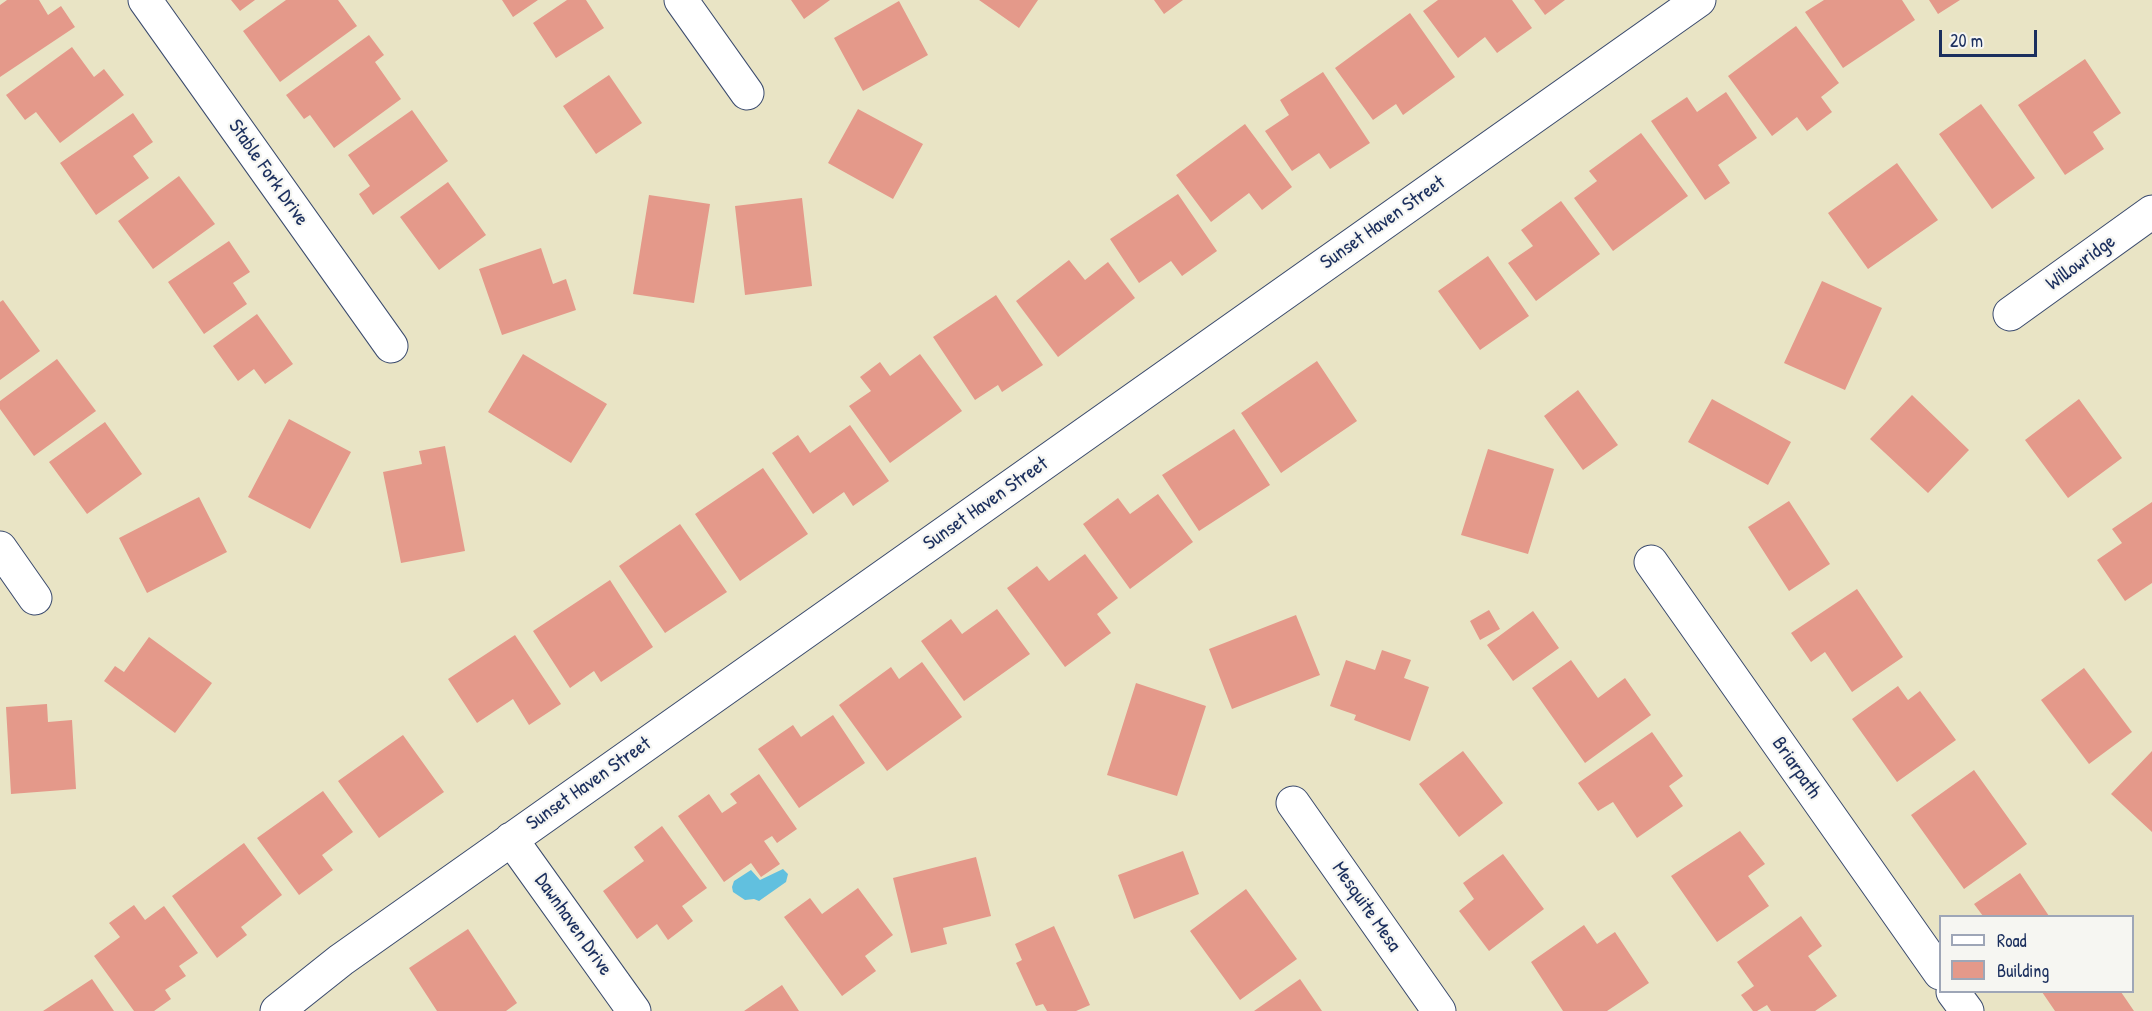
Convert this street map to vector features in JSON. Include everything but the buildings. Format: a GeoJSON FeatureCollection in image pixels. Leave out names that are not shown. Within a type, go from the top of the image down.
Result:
{"type":"FeatureCollection","features":[{"type":"Feature","properties":{"kind":"street","name":"Stable Fork Drive"},"geometry":{"type":"LineString","coordinates":[[145,0],[391,346]]}},
{"type":"Feature","properties":{"kind":"street"},"geometry":{"type":"LineString","coordinates":[[681,0],[747,93]]}},
{"type":"Feature","properties":{"kind":"street","name":"Sunset Haven Street"},"geometry":{"type":"LineString","coordinates":[[277,1011],[341,960],[1699,0]]}},
{"type":"Feature","properties":{"kind":"street","name":"Willowridge"},"geometry":{"type":"LineString","coordinates":[[2010,314],[2152,212]]}},
{"type":"Feature","properties":{"kind":"street"},"geometry":{"type":"LineString","coordinates":[[0,548],[35,598]]}},
{"type":"Feature","properties":{"kind":"street","name":"Briarpath"},"geometry":{"type":"LineString","coordinates":[[1651,562],[1939,970]]}},
{"type":"Feature","properties":{"kind":"street","name":"Mesquite Mesa"},"geometry":{"type":"LineString","coordinates":[[1293,803],[1439,1011]]}},
{"type":"Feature","properties":{"kind":"street","name":"Dawnhaven Drive"},"geometry":{"type":"LineString","coordinates":[[512,839],[634,1011]]}},
{"type":"Feature","properties":{"kind":"street"},"geometry":{"type":"LineString","coordinates":[[1954,993],[1967,1011]]}},
{"type":"Feature","properties":{"kind":"water"},"geometry":{"type":"Polygon","coordinates":[[[783,869],[788,874],[786,882],[759,901],[745,900],[733,892],[734,881],[751,870],[760,880],[783,869]]]}}]}
